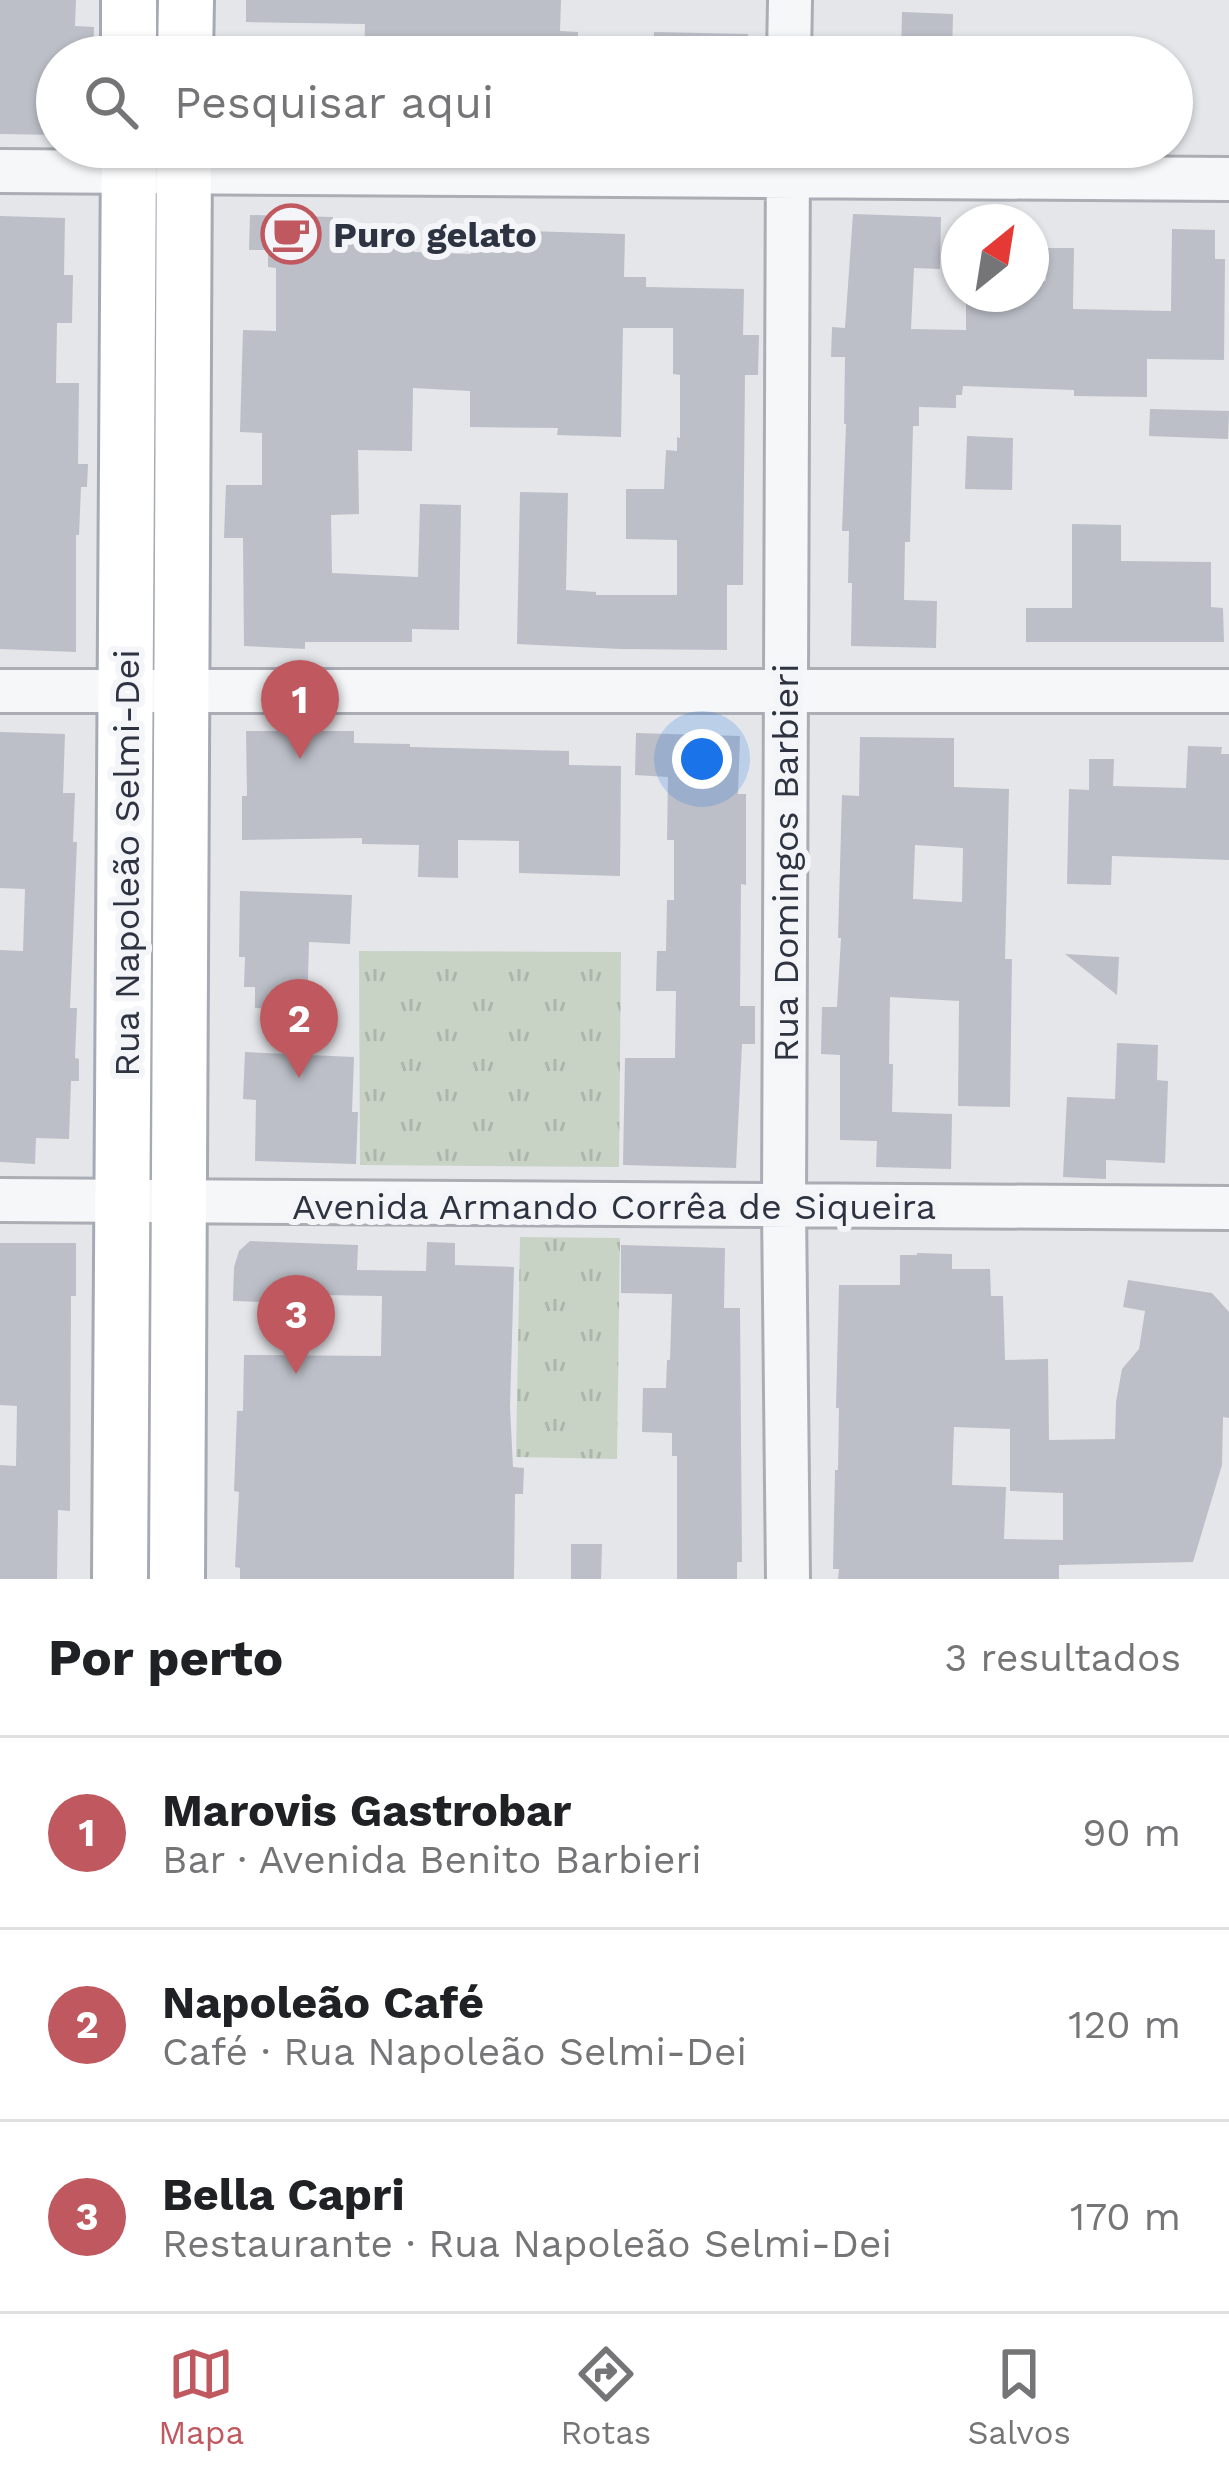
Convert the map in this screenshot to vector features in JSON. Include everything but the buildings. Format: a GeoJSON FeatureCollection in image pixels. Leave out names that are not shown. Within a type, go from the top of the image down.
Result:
{"type":"FeatureCollection","features":[{"type":"Feature","properties":{"kind":"main road"},"geometry":{"type":"LineString","coordinates":[[129,0],[129,36]]}},
{"type":"Feature","properties":{"kind":"main road"},"geometry":{"type":"LineString","coordinates":[[185,0],[185,36]]}},
{"type":"Feature","properties":{"kind":"main road","name":"Rua Napoleão Selmi-Dei"},"geometry":{"type":"LineString","coordinates":[[120,1579],[129,168]]}},
{"type":"Feature","properties":{"kind":"main road","name":"Rua Napoleão Selmi-Dei"},"geometry":{"type":"LineString","coordinates":[[177,1579],[183,168]]}},
{"type":"Feature","properties":{"kind":"street"},"geometry":{"type":"LineString","coordinates":[[789,36],[790,0]]}},
{"type":"Feature","properties":{"kind":"street"},"geometry":{"type":"LineString","coordinates":[[0,171],[36,168]]}},
{"type":"Feature","properties":{"kind":"street","name":"Rua Domingos Barbieri"},"geometry":{"type":"LineString","coordinates":[[787,168],[784,1207],[788,1579]]}},
{"type":"Feature","properties":{"kind":"street"},"geometry":{"type":"LineString","coordinates":[[943,168],[1229,179]]}},
{"type":"Feature","properties":{"kind":"street"},"geometry":{"type":"LineString","coordinates":[[0,691],[1229,691]]}},
{"type":"Feature","properties":{"kind":"street","name":"Avenida Armando Corrêa de Siqueira"},"geometry":{"type":"LineString","coordinates":[[0,1200],[1229,1208]]}},
{"type":"Feature","properties":{"kind":"green space"},"geometry":{"type":"Polygon","coordinates":[[[359,951],[621,952],[619,1167],[360,1165],[359,951]]]}},
{"type":"Feature","properties":{"kind":"green space"},"geometry":{"type":"Polygon","coordinates":[[[520,1237],[620,1238],[617,1459],[516,1457],[520,1237]]]}},
{"type":"Feature","properties":{"kind":"place","name":"Puro gelato"},"geometry":{"type":"Point","coordinates":[291,234]}},
{"type":"Feature","properties":{"kind":"place","name":"Marovis Gastrobar"},"geometry":{"type":"Point","coordinates":[300,759]}},
{"type":"Feature","properties":{"kind":"place","name":"Napoleão Café"},"geometry":{"type":"Point","coordinates":[299,1078]}},
{"type":"Feature","properties":{"kind":"place","name":"Bella Capri"},"geometry":{"type":"Point","coordinates":[296,1374]}}]}
